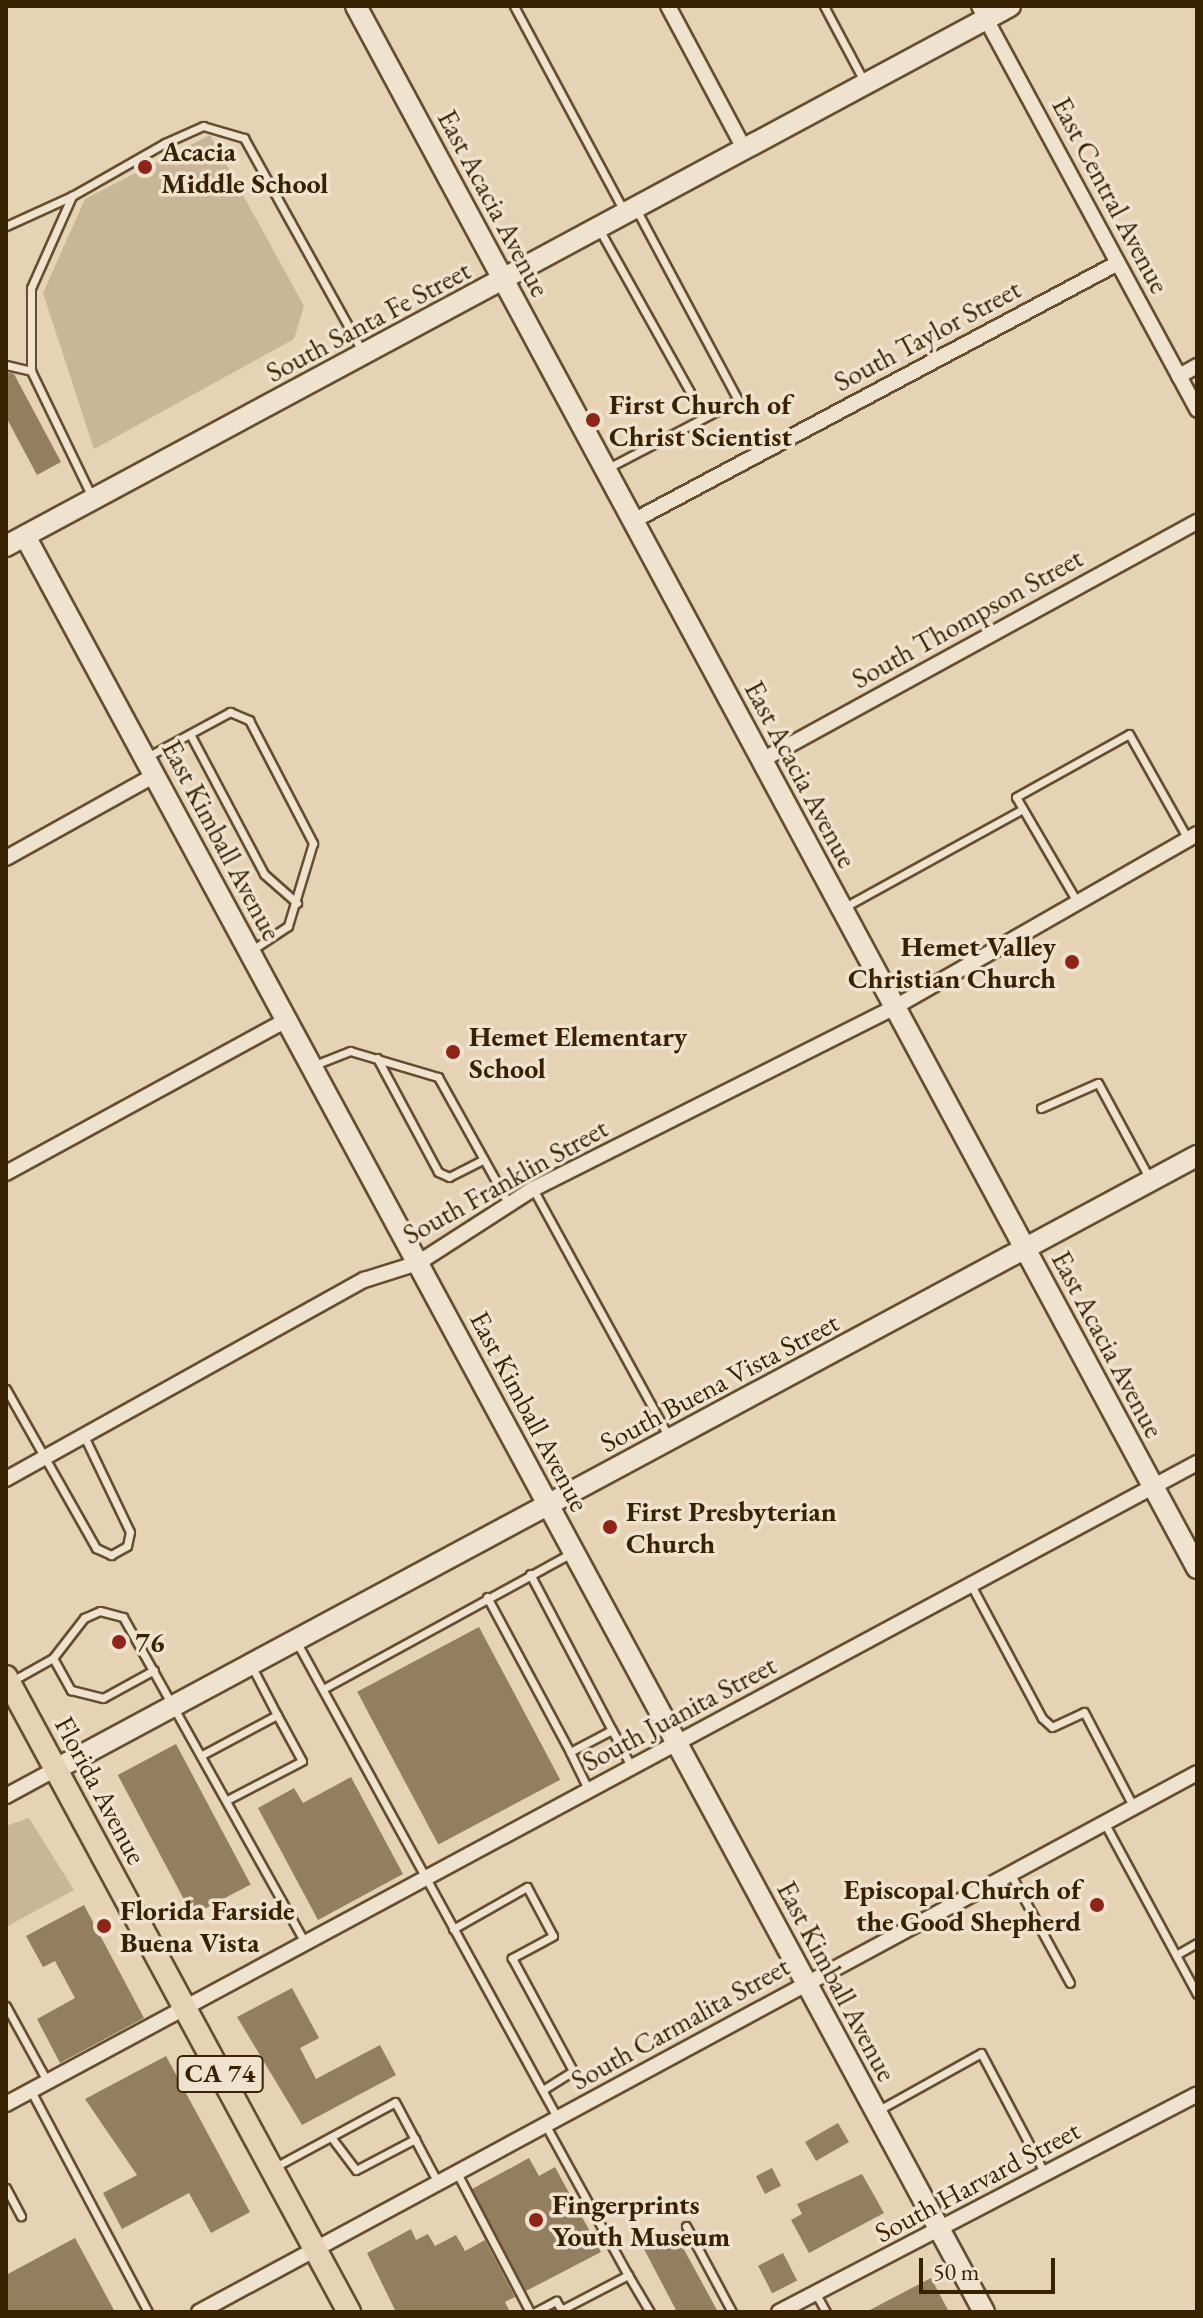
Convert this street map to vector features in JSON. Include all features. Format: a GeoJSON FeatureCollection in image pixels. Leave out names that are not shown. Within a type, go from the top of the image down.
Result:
{"type":"FeatureCollection","features":[{"type":"Feature","properties":{"kind":"main road","name":"Florida Avenue"},"geometry":{"type":"LineString","coordinates":[[7,1680],[349,2312]]}},
{"type":"Feature","properties":{"kind":"street","name":"East Acacia Avenue"},"geometry":{"type":"LineString","coordinates":[[356,6],[1197,1568]]}},
{"type":"Feature","properties":{"kind":"street"},"geometry":{"type":"LineString","coordinates":[[668,6],[745,150]]}},
{"type":"Feature","properties":{"kind":"street","name":"South Santa Fe Street"},"geometry":{"type":"LineString","coordinates":[[6,546],[866,85],[982,12],[1010,6]]}},
{"type":"Feature","properties":{"kind":"street","name":"East Central Avenue"},"geometry":{"type":"LineString","coordinates":[[982,12],[1197,410]]}},
{"type":"Feature","properties":{"kind":"street","name":"South Taylor Street"},"geometry":{"type":"LineString","coordinates":[[633,521],[1118,263]]}},
{"type":"Feature","properties":{"kind":"street"},"geometry":{"type":"LineString","coordinates":[[1179,376],[1197,366]]}},
{"type":"Feature","properties":{"kind":"street","name":"South Thompson Street"},"geometry":{"type":"LineString","coordinates":[[762,760],[1197,522]]}},
{"type":"Feature","properties":{"kind":"street","name":"East Kimball Avenue"},"geometry":{"type":"LineString","coordinates":[[25,536],[984,2312]]}},
{"type":"Feature","properties":{"kind":"street"},"geometry":{"type":"LineString","coordinates":[[6,858],[150,766]]}},
{"type":"Feature","properties":{"kind":"street","name":"South Franklin Street"},"geometry":{"type":"LineString","coordinates":[[6,1479],[364,1280],[418,1263],[533,1189],[895,1007],[1076,900],[1192,837]]}},
{"type":"Feature","properties":{"kind":"street"},"geometry":{"type":"LineString","coordinates":[[6,1173],[287,1020]]}},
{"type":"Feature","properties":{"kind":"street","name":"South Buena Vista Street"},"geometry":{"type":"LineString","coordinates":[[56,1769],[294,1638],[549,1506],[1197,1156]]}},
{"type":"Feature","properties":{"kind":"street","name":"South Juanita Street"},"geometry":{"type":"LineString","coordinates":[[6,2104],[1197,1463]]}},
{"type":"Feature","properties":{"kind":"street"},"geometry":{"type":"LineString","coordinates":[[6,1796],[56,1769]]}},
{"type":"Feature","properties":{"kind":"street","name":"South Carmalita Street"},"geometry":{"type":"LineString","coordinates":[[199,2312],[458,2175],[1132,1804],[1197,1773]]}},
{"type":"Feature","properties":{"kind":"street","name":"South Harvard Street"},"geometry":{"type":"LineString","coordinates":[[779,2312],[941,2233],[1197,2094]]}},
{"type":"Feature","properties":{"kind":"lane"},"geometry":{"type":"LineString","coordinates":[[514,6],[738,400],[606,469]]}},
{"type":"Feature","properties":{"kind":"lane"},"geometry":{"type":"LineString","coordinates":[[824,6],[866,85]]}},
{"type":"Feature","properties":{"kind":"lane"},"geometry":{"type":"LineString","coordinates":[[6,226],[72,196],[203,126],[229,129],[253,152],[364,355]]}},
{"type":"Feature","properties":{"kind":"lane"},"geometry":{"type":"LineString","coordinates":[[72,196],[31,288],[31,371],[93,501]]}},
{"type":"Feature","properties":{"kind":"lane"},"geometry":{"type":"LineString","coordinates":[[598,227],[704,417]]}},
{"type":"Feature","properties":{"kind":"lane"},"geometry":{"type":"LineString","coordinates":[[6,365],[31,371]]}},
{"type":"Feature","properties":{"kind":"lane"},"geometry":{"type":"LineString","coordinates":[[150,766],[190,734],[230,712],[249,720],[313,843],[297,903],[279,936],[250,951]]}},
{"type":"Feature","properties":{"kind":"lane"},"geometry":{"type":"LineString","coordinates":[[190,734],[264,874],[297,903]]}},
{"type":"Feature","properties":{"kind":"lane"},"geometry":{"type":"LineString","coordinates":[[1076,900],[1016,797],[1129,734],[1192,837]]}},
{"type":"Feature","properties":{"kind":"lane"},"geometry":{"type":"LineString","coordinates":[[842,908],[1023,809]]}},
{"type":"Feature","properties":{"kind":"lane"},"geometry":{"type":"LineString","coordinates":[[312,1066],[340,1051],[377,1058],[438,1077],[508,1203]]}},
{"type":"Feature","properties":{"kind":"lane"},"geometry":{"type":"LineString","coordinates":[[377,1058],[438,1172],[449,1177],[484,1159]]}},
{"type":"Feature","properties":{"kind":"lane"},"geometry":{"type":"LineString","coordinates":[[1041,1108],[1098,1083],[1151,1181]]}},
{"type":"Feature","properties":{"kind":"lane"},"geometry":{"type":"LineString","coordinates":[[533,1189],[670,1440]]}},
{"type":"Feature","properties":{"kind":"lane"},"geometry":{"type":"LineString","coordinates":[[6,1389],[96,1548],[111,1555],[127,1546],[130,1532],[84,1436]]}},
{"type":"Feature","properties":{"kind":"lane"},"geometry":{"type":"LineString","coordinates":[[323,1689],[574,1552]]}},
{"type":"Feature","properties":{"kind":"lane"},"geometry":{"type":"LineString","coordinates":[[530,1574],[632,1768]]}},
{"type":"Feature","properties":{"kind":"lane"},"geometry":{"type":"LineString","coordinates":[[971,1585],[1042,1718],[1052,1727],[1084,1712],[1132,1804]]}},
{"type":"Feature","properties":{"kind":"lane"},"geometry":{"type":"LineString","coordinates":[[487,1597],[589,1791]]}},
{"type":"Feature","properties":{"kind":"lane"},"geometry":{"type":"LineString","coordinates":[[7,1680],[53,1658],[84,1618],[113,1612],[130,1626],[305,1943]]}},
{"type":"Feature","properties":{"kind":"lane"},"geometry":{"type":"LineString","coordinates":[[294,1638],[423,1880],[542,2090],[552,2122],[628,2275],[650,2312]]}},
{"type":"Feature","properties":{"kind":"lane"},"geometry":{"type":"LineString","coordinates":[[53,1658],[71,1690],[103,1698],[154,1670]]}},
{"type":"Feature","properties":{"kind":"lane"},"geometry":{"type":"LineString","coordinates":[[227,1800],[302,1761],[250,1662]]}},
{"type":"Feature","properties":{"kind":"lane"},"geometry":{"type":"LineString","coordinates":[[202,1755],[277,1715]]}},
{"type":"Feature","properties":{"kind":"lane"},"geometry":{"type":"LineString","coordinates":[[570,1752],[612,1730]]}},
{"type":"Feature","properties":{"kind":"lane"},"geometry":{"type":"LineString","coordinates":[[1103,1820],[1197,1994]]}},
{"type":"Feature","properties":{"kind":"lane"},"geometry":{"type":"LineString","coordinates":[[1009,1872],[1070,1983]]}},
{"type":"Feature","properties":{"kind":"lane"},"geometry":{"type":"LineString","coordinates":[[453,1929],[527,1887],[553,1936],[512,1958],[573,2071],[542,2090]]}},
{"type":"Feature","properties":{"kind":"lane"},"geometry":{"type":"LineString","coordinates":[[1176,1955],[1197,1943]]}},
{"type":"Feature","properties":{"kind":"lane"},"geometry":{"type":"LineString","coordinates":[[6,2006],[47,2082]]}},
{"type":"Feature","properties":{"kind":"lane"},"geometry":{"type":"LineString","coordinates":[[876,2112],[981,2053],[1046,2176]]}},
{"type":"Feature","properties":{"kind":"lane"},"geometry":{"type":"LineString","coordinates":[[31,2091],[148,2312]]}},
{"type":"Feature","properties":{"kind":"lane"},"geometry":{"type":"LineString","coordinates":[[272,2169],[395,2102],[439,2185]]}},
{"type":"Feature","properties":{"kind":"lane"},"geometry":{"type":"LineString","coordinates":[[331,2137],[356,2170],[415,2139]]}},
{"type":"Feature","properties":{"kind":"lane"},"geometry":{"type":"LineString","coordinates":[[458,2175],[532,2312],[556,2301],[562,2311],[628,2275]]}},
{"type":"Feature","properties":{"kind":"lane"},"geometry":{"type":"LineString","coordinates":[[6,2188],[21,2216]]}},
{"type":"Feature","properties":{"kind":"lane"},"geometry":{"type":"LineString","coordinates":[[686,2226],[732,2312]]}},
{"type":"Feature","properties":{"kind":"lane"},"geometry":{"type":"LineString","coordinates":[[815,2292],[826,2312]]}},
{"type":"Feature","properties":{"kind":"shaded area"},"geometry":{"type":"Polygon","coordinates":[[[210,135],[304,306],[294,339],[94,449],[43,293],[85,199],[210,135]]]}},
{"type":"Feature","properties":{"kind":"shaded area"},"geometry":{"type":"Polygon","coordinates":[[[29,1818],[74,1890],[6,1927],[6,1826],[29,1818]]]}},
{"type":"Feature","properties":{"kind":"building"},"geometry":{"type":"Polygon","coordinates":[[[6,372],[14,374],[61,462],[37,475],[6,417],[6,372]]]}},
{"type":"Feature","properties":{"kind":"building"},"geometry":{"type":"Polygon","coordinates":[[[479,1627],[560,1780],[438,1845],[357,1692],[479,1627]]]}},
{"type":"Feature","properties":{"kind":"building"},"geometry":{"type":"Polygon","coordinates":[[[176,1744],[251,1884],[192,1915],[118,1775],[176,1744]]]}},
{"type":"Feature","properties":{"kind":"building"},"geometry":{"type":"Polygon","coordinates":[[[351,1777],[403,1874],[318,1920],[258,1808],[294,1788],[303,1803],[351,1777]]]}},
{"type":"Feature","properties":{"kind":"building"},"geometry":{"type":"Polygon","coordinates":[[[84,1905],[144,2018],[60,2063],[37,2019],[75,1998],[55,1961],[43,1967],[26,1936],[84,1905]]]}},
{"type":"Feature","properties":{"kind":"building"},"geometry":{"type":"Polygon","coordinates":[[[292,1988],[319,2038],[300,2048],[316,2079],[380,2045],[396,2075],[302,2125],[237,2017],[292,1988]]]}},
{"type":"Feature","properties":{"kind":"building"},"geometry":{"type":"Polygon","coordinates":[[[166,2056],[250,2212],[211,2233],[189,2193],[122,2229],[103,2193],[137,2175],[85,2099],[166,2056]]]}},
{"type":"Feature","properties":{"kind":"building"},"geometry":{"type":"Polygon","coordinates":[[[838,2123],[849,2142],[816,2161],[805,2142],[838,2123]]]}},
{"type":"Feature","properties":{"kind":"building","name":"Fingerprints Youth Museum"},"geometry":{"type":"Polygon","coordinates":[[[529,2158],[539,2176],[555,2167],[601,2252],[526,2291],[472,2189],[529,2158]]]}},
{"type":"Feature","properties":{"kind":"building"},"geometry":{"type":"Polygon","coordinates":[[[772,2168],[781,2186],[765,2194],[756,2176],[772,2168]]]}},
{"type":"Feature","properties":{"kind":"building"},"geometry":{"type":"Polygon","coordinates":[[[862,2174],[884,2213],[809,2253],[791,2220],[802,2214],[797,2204],[862,2174]]]}},
{"type":"Feature","properties":{"kind":"building"},"geometry":{"type":"Polygon","coordinates":[[[411,2229],[416,2240],[428,2234],[435,2246],[456,2235],[465,2251],[485,2240],[515,2297],[505,2302],[510,2312],[396,2312],[367,2253],[411,2229]]]}},
{"type":"Feature","properties":{"kind":"building"},"geometry":{"type":"Polygon","coordinates":[[[675,2233],[718,2312],[677,2312],[644,2249],[675,2233]]]}},
{"type":"Feature","properties":{"kind":"building"},"geometry":{"type":"Polygon","coordinates":[[[75,2238],[115,2312],[6,2312],[6,2275],[75,2238]]]}},
{"type":"Feature","properties":{"kind":"building"},"geometry":{"type":"Polygon","coordinates":[[[783,2253],[797,2281],[772,2293],[758,2266],[783,2253]]]}},
{"type":"Feature","properties":{"kind":"building"},"geometry":{"type":"Polygon","coordinates":[[[931,2278],[949,2312],[866,2312],[931,2278]]]}},
{"type":"Feature","properties":{"kind":"place","name":"Acacia Middle School"},"geometry":{"type":"Point","coordinates":[145,167]}},
{"type":"Feature","properties":{"kind":"place","name":"First Church of Christ Scientist"},"geometry":{"type":"Point","coordinates":[593,420]}},
{"type":"Feature","properties":{"kind":"place","name":"Hemet Valley Christian Church"},"geometry":{"type":"Point","coordinates":[1072,962]}},
{"type":"Feature","properties":{"kind":"place","name":"Hemet Elementary School"},"geometry":{"type":"Point","coordinates":[453,1052]}},
{"type":"Feature","properties":{"kind":"place","name":"First Presbyterian Church"},"geometry":{"type":"Point","coordinates":[610,1527]}},
{"type":"Feature","properties":{"kind":"place","name":"76"},"geometry":{"type":"Point","coordinates":[119,1642]}},
{"type":"Feature","properties":{"kind":"place","name":"Episcopal Church of the Good Shepherd"},"geometry":{"type":"Point","coordinates":[1097,1905]}},
{"type":"Feature","properties":{"kind":"place","name":"Florida Farside Buena Vista"},"geometry":{"type":"Point","coordinates":[104,1926]}},
{"type":"Feature","properties":{"kind":"place","name":"Fingerprints Youth Museum"},"geometry":{"type":"Point","coordinates":[536,2220]}}]}
